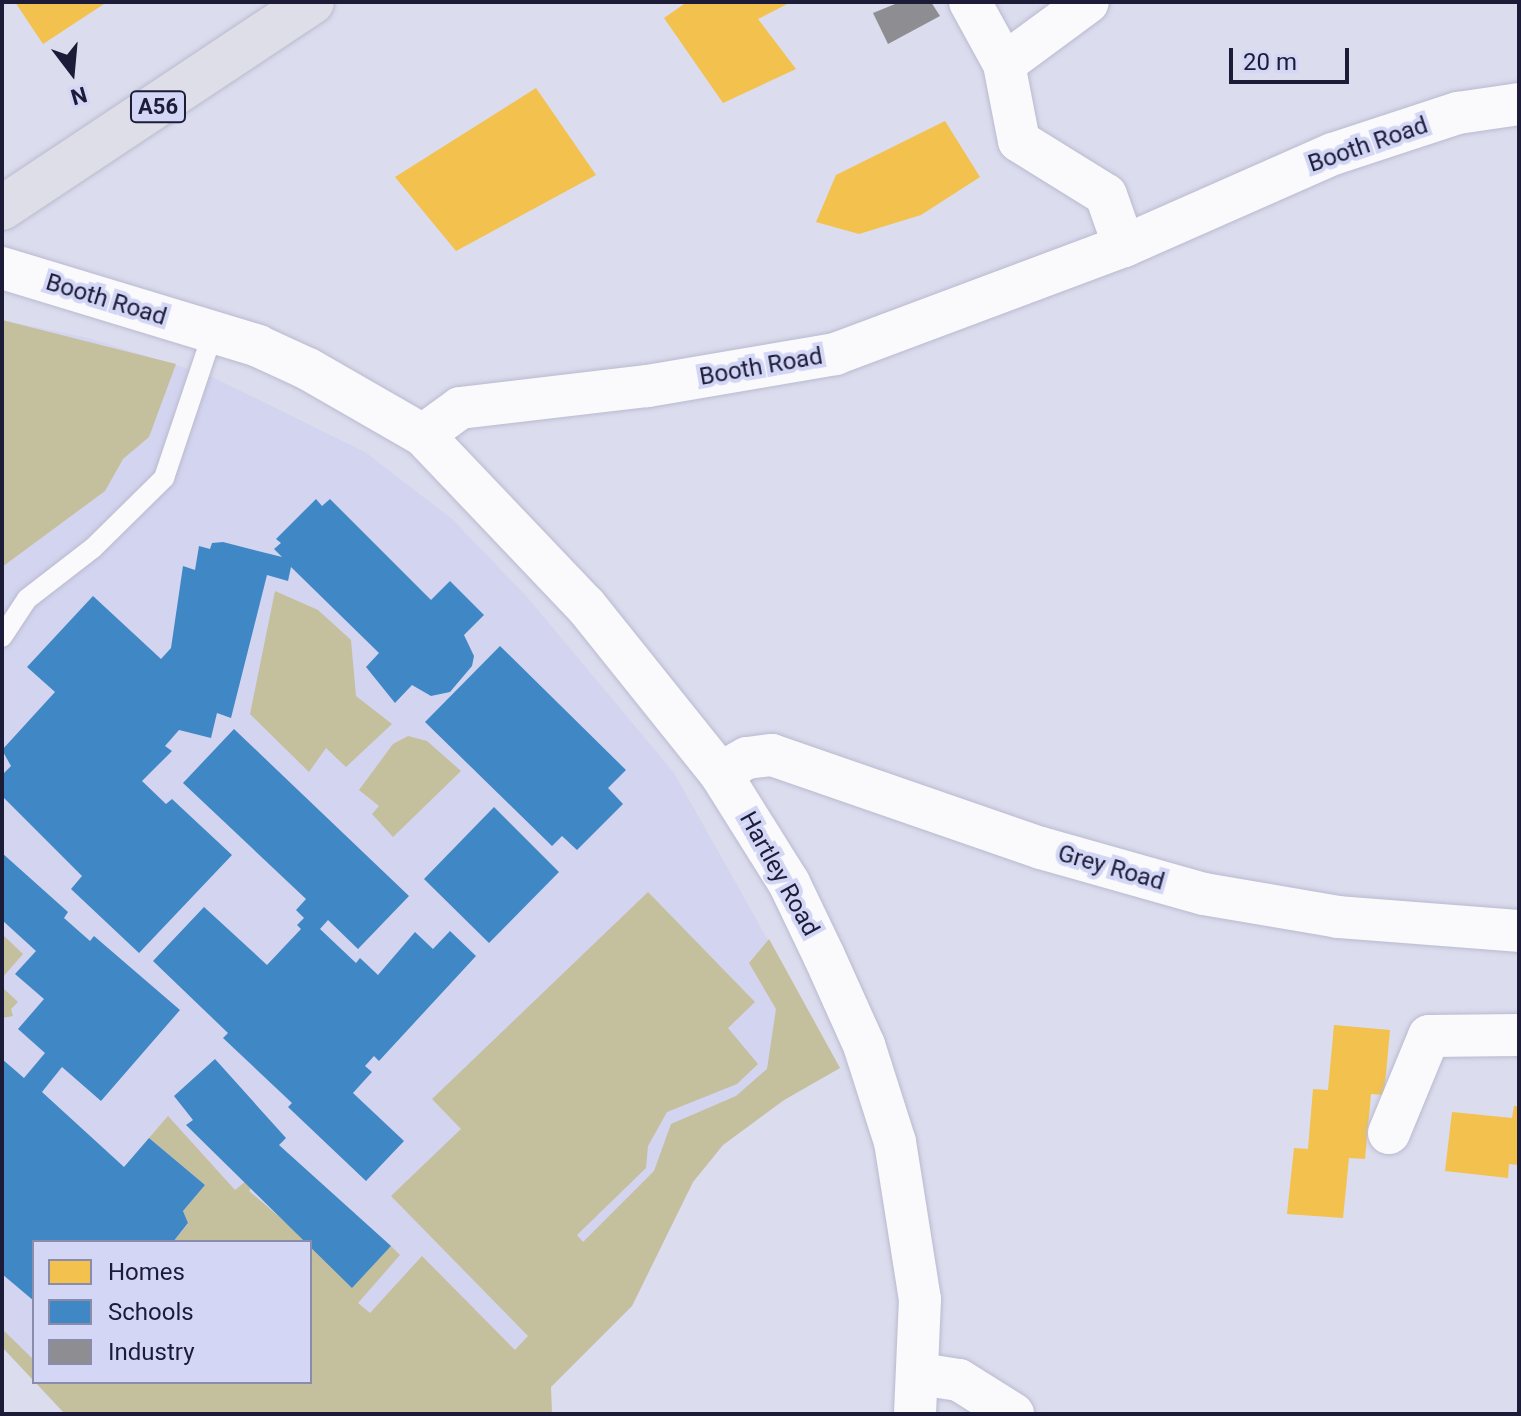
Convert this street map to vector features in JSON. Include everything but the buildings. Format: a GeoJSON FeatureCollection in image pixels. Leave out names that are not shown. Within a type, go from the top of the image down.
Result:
{"type":"FeatureCollection","features":[{"type":"Feature","properties":{"kind":"highway","name":"A56"},"geometry":{"type":"LineString","coordinates":[[2,208],[312,2]]}},
{"type":"Feature","properties":{"kind":"street"},"geometry":{"type":"LineString","coordinates":[[970,2],[1004,64],[1019,141],[1106,195],[1124,246]]}},
{"type":"Feature","properties":{"kind":"street"},"geometry":{"type":"LineString","coordinates":[[1004,64],[1088,2]]}},
{"type":"Feature","properties":{"kind":"street","name":"Booth Road"},"geometry":{"type":"LineString","coordinates":[[2,268],[213,332],[308,369],[423,435],[460,408],[648,386],[835,354],[1124,246],[1333,154],[1458,113],[1519,104]]}},
{"type":"Feature","properties":{"kind":"street","name":"Hartley Road"},"geometry":{"type":"LineString","coordinates":[[423,435],[586,606],[720,773],[789,883],[864,1045],[895,1142],[920,1299],[918,1394]]}},
{"type":"Feature","properties":{"kind":"street","name":"Grey Road"},"geometry":{"type":"LineString","coordinates":[[720,773],[747,758],[772,755],[1041,848],[1204,894],[1338,917],[1519,931]]}},
{"type":"Feature","properties":{"kind":"street"},"geometry":{"type":"LineString","coordinates":[[1389,1133],[1429,1036],[1519,1035]]}},
{"type":"Feature","properties":{"kind":"street"},"geometry":{"type":"LineString","coordinates":[[918,1394],[959,1380],[1013,1414]]}},
{"type":"Feature","properties":{"kind":"lane"},"geometry":{"type":"LineString","coordinates":[[2,637],[27,599],[93,548],[164,478],[213,332]]}},
{"type":"Feature","properties":{"kind":"shaded area"},"geometry":{"type":"Polygon","coordinates":[[[2,320],[88,338],[208,375],[365,452],[452,519],[527,597],[674,773],[840,1068],[784,1100],[723,1145],[693,1182],[632,1306],[551,1387],[65,1414],[37,1384],[312,1384],[312,1240],[32,1240],[32,1379],[2,1347],[2,320]]]}},
{"type":"Feature","properties":{"kind":"shaded area"},"geometry":{"type":"Polygon","coordinates":[[[2,320],[176,364],[149,437],[123,459],[105,491],[2,567],[2,320]]]}},
{"type":"Feature","properties":{"kind":"shaded area"},"geometry":{"type":"Polygon","coordinates":[[[275,591],[318,610],[351,640],[356,696],[392,724],[346,767],[326,748],[309,772],[250,714],[275,591]]]}},
{"type":"Feature","properties":{"kind":"shaded area"},"geometry":{"type":"Polygon","coordinates":[[[408,736],[427,741],[461,771],[393,837],[372,814],[379,806],[359,790],[393,744],[408,736]]]}},
{"type":"Feature","properties":{"kind":"shaded area"},"geometry":{"type":"Polygon","coordinates":[[[648,892],[755,1002],[728,1028],[758,1064],[737,1084],[667,1112],[648,1146],[646,1168],[577,1235],[583,1242],[654,1171],[671,1124],[736,1096],[767,1069],[776,1009],[749,963],[769,939],[840,1068],[784,1100],[723,1145],[693,1182],[632,1306],[551,1387],[552,1414],[65,1414],[37,1384],[312,1384],[312,1245],[352,1287],[391,1246],[400,1255],[358,1303],[370,1313],[422,1256],[515,1350],[528,1336],[391,1196],[461,1129],[432,1099],[648,892]]]}},
{"type":"Feature","properties":{"kind":"shaded area"},"geometry":{"type":"Polygon","coordinates":[[[2,934],[23,954],[2,978],[2,934]]]}},
{"type":"Feature","properties":{"kind":"shaded area"},"geometry":{"type":"Polygon","coordinates":[[[2,987],[18,1002],[11,1009],[13,1016],[2,1018],[2,987]]]}},
{"type":"Feature","properties":{"kind":"shaded area"},"geometry":{"type":"Polygon","coordinates":[[[168,1116],[235,1190],[246,1181],[252,1187],[249,1191],[307,1240],[175,1240],[188,1224],[183,1211],[205,1185],[149,1138],[168,1116]]]}},
{"type":"Feature","properties":{"kind":"shaded area"},"geometry":{"type":"Polygon","coordinates":[[[2,1329],[32,1358],[32,1379],[2,1347],[2,1329]]]}}]}
